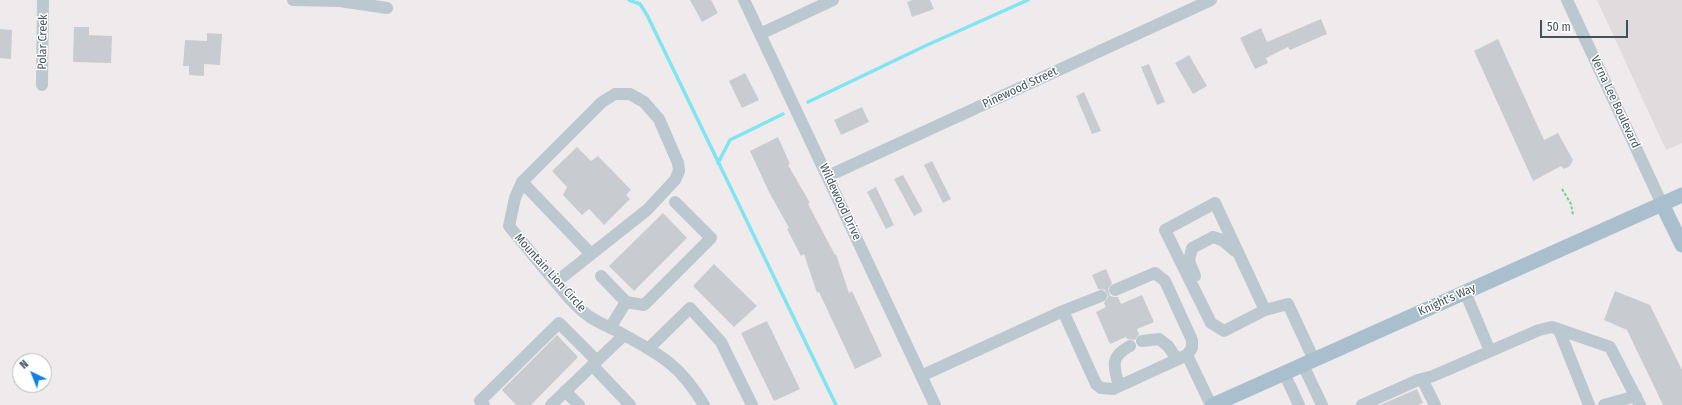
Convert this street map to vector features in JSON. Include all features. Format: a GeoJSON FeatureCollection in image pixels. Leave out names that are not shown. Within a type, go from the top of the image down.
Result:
{"type":"FeatureCollection","features":[{"type":"Feature","properties":{"kind":"main road","name":"Knight's Way"},"geometry":{"type":"LineString","coordinates":[[1212,405],[1682,195]]}},
{"type":"Feature","properties":{"kind":"main road"},"geometry":{"type":"LineString","coordinates":[[1662,204],[1682,245]]}},
{"type":"Feature","properties":{"kind":"street","name":"Polar Creek"},"geometry":{"type":"LineString","coordinates":[[42,84],[44,0]]}},
{"type":"Feature","properties":{"kind":"street"},"geometry":{"type":"LineString","coordinates":[[293,0],[340,1],[387,8]]}},
{"type":"Feature","properties":{"kind":"street","name":"Wildewood Drive"},"geometry":{"type":"LineString","coordinates":[[744,0],[935,405]]}},
{"type":"Feature","properties":{"kind":"street"},"geometry":{"type":"LineString","coordinates":[[760,34],[833,0]]}},
{"type":"Feature","properties":{"kind":"street","name":"Pinewood Street"},"geometry":{"type":"LineString","coordinates":[[828,176],[1211,0]]}},
{"type":"Feature","properties":{"kind":"street","name":"Verna Lee Boulevard"},"geometry":{"type":"LineString","coordinates":[[1567,0],[1662,204]]}},
{"type":"Feature","properties":{"kind":"street"},"geometry":{"type":"LineString","coordinates":[[556,282],[647,210],[675,180],[679,171],[678,163],[659,119],[644,102],[630,94],[615,94],[602,102],[522,182],[591,254]]}},
{"type":"Feature","properties":{"kind":"street","name":"Mountain Lion Circle"},"geometry":{"type":"LineString","coordinates":[[522,182],[515,198],[509,226],[576,305],[591,317],[649,348],[668,360],[680,371],[694,388],[704,405]]}},
{"type":"Feature","properties":{"kind":"street"},"geometry":{"type":"LineString","coordinates":[[601,276],[626,302],[644,305],[711,238],[675,202]]}},
{"type":"Feature","properties":{"kind":"street"},"geometry":{"type":"LineString","coordinates":[[1265,310],[1215,203],[1165,230],[1211,323],[1224,331],[1265,310],[1288,304],[1322,405]]}},
{"type":"Feature","properties":{"kind":"street"},"geometry":{"type":"LineString","coordinates":[[1211,323],[1211,307],[1194,275],[1189,261],[1192,248],[1213,237],[1222,240],[1238,253]]}},
{"type":"Feature","properties":{"kind":"street"},"geometry":{"type":"LineString","coordinates":[[1063,311],[1096,384],[1101,388],[1113,389],[1182,357],[1192,348],[1192,340],[1165,281],[1155,273],[1115,290]]}},
{"type":"Feature","properties":{"kind":"street"},"geometry":{"type":"LineString","coordinates":[[1465,292],[1490,351]]}},
{"type":"Feature","properties":{"kind":"street"},"geometry":{"type":"LineString","coordinates":[[921,376],[1063,311],[1101,296]]}},
{"type":"Feature","properties":{"kind":"street"},"geometry":{"type":"LineString","coordinates":[[610,328],[626,302]]}},
{"type":"Feature","properties":{"kind":"street"},"geometry":{"type":"LineString","coordinates":[[649,348],[690,308],[721,342],[752,405]]}},
{"type":"Feature","properties":{"kind":"street"},"geometry":{"type":"LineString","coordinates":[[484,405],[480,402],[559,323],[630,405]]}},
{"type":"Feature","properties":{"kind":"street"},"geometry":{"type":"LineString","coordinates":[[1362,405],[1539,330],[1552,327],[1610,347],[1638,401],[1604,405]]}},
{"type":"Feature","properties":{"kind":"street"},"geometry":{"type":"LineString","coordinates":[[1559,330],[1589,405]]}},
{"type":"Feature","properties":{"kind":"street"},"geometry":{"type":"LineString","coordinates":[[551,405],[624,335]]}},
{"type":"Feature","properties":{"kind":"street"},"geometry":{"type":"LineString","coordinates":[[1142,341],[1159,339],[1182,357],[1212,405]]}},
{"type":"Feature","properties":{"kind":"street"},"geometry":{"type":"LineString","coordinates":[[1119,386],[1114,366],[1118,355],[1130,346]]}},
{"type":"Feature","properties":{"kind":"street"},"geometry":{"type":"LineString","coordinates":[[1284,373],[1299,405]]}},
{"type":"Feature","properties":{"kind":"street"},"geometry":{"type":"LineString","coordinates":[[1422,379],[1434,405]]}},
{"type":"Feature","properties":{"kind":"street"},"geometry":{"type":"LineString","coordinates":[[565,391],[579,405]]}},
{"type":"Feature","properties":{"kind":"path"},"geometry":{"type":"LineString","coordinates":[[1562,189],[1570,204],[1573,215]]}},
{"type":"Feature","properties":{"kind":"shaded area"},"geometry":{"type":"Polygon","coordinates":[[[1597,0],[1682,0],[1682,143],[1666,150],[1597,0]]]}},
{"type":"Feature","properties":{"kind":"building"},"geometry":{"type":"Polygon","coordinates":[[[690,0],[711,0],[718,13],[702,22],[690,0]]]}},
{"type":"Feature","properties":{"kind":"building"},"geometry":{"type":"Polygon","coordinates":[[[912,0],[930,0],[934,9],[912,17],[907,2],[912,0]]]}},
{"type":"Feature","properties":{"kind":"building"},"geometry":{"type":"Polygon","coordinates":[[[1321,19],[1327,34],[1290,50],[1288,47],[1266,58],[1268,63],[1255,69],[1240,38],[1261,28],[1267,42],[1321,19]]]}},
{"type":"Feature","properties":{"kind":"building"},"geometry":{"type":"Polygon","coordinates":[[[74,27],[89,27],[89,35],[112,36],[111,63],[73,62],[74,27]]]}},
{"type":"Feature","properties":{"kind":"building"},"geometry":{"type":"Polygon","coordinates":[[[0,29],[12,30],[11,59],[0,58],[0,29]]]}},
{"type":"Feature","properties":{"kind":"building"},"geometry":{"type":"Polygon","coordinates":[[[207,33],[222,34],[220,65],[204,64],[204,76],[189,75],[189,66],[183,66],[185,40],[207,41],[207,33]]]}},
{"type":"Feature","properties":{"kind":"building"},"geometry":{"type":"Polygon","coordinates":[[[1498,39],[1544,140],[1558,133],[1573,160],[1570,166],[1564,169],[1561,166],[1533,181],[1474,51],[1498,39]]]}},
{"type":"Feature","properties":{"kind":"building"},"geometry":{"type":"Polygon","coordinates":[[[1189,55],[1207,86],[1193,94],[1175,63],[1189,55]]]}},
{"type":"Feature","properties":{"kind":"building"},"geometry":{"type":"Polygon","coordinates":[[[1149,64],[1165,102],[1157,105],[1141,67],[1149,64]]]}},
{"type":"Feature","properties":{"kind":"building"},"geometry":{"type":"Polygon","coordinates":[[[745,73],[759,100],[742,108],[729,81],[745,73]]]}},
{"type":"Feature","properties":{"kind":"building"},"geometry":{"type":"Polygon","coordinates":[[[1084,92],[1101,131],[1092,134],[1076,96],[1084,92]]]}},
{"type":"Feature","properties":{"kind":"building"},"geometry":{"type":"Polygon","coordinates":[[[862,107],[869,122],[841,135],[834,120],[862,107]]]}},
{"type":"Feature","properties":{"kind":"building"},"geometry":{"type":"Polygon","coordinates":[[[778,137],[790,164],[788,165],[810,203],[808,204],[835,255],[836,254],[849,293],[852,291],[882,356],[855,369],[819,292],[817,293],[804,254],[801,256],[787,229],[789,228],[769,192],[750,151],[778,137]]]}},
{"type":"Feature","properties":{"kind":"building"},"geometry":{"type":"Polygon","coordinates":[[[577,147],[591,161],[598,156],[631,190],[626,195],[630,199],[604,225],[589,209],[582,215],[563,195],[567,187],[552,171],[577,147]]]}},
{"type":"Feature","properties":{"kind":"building"},"geometry":{"type":"Polygon","coordinates":[[[932,161],[951,199],[943,203],[924,165],[932,161]]]}},
{"type":"Feature","properties":{"kind":"building"},"geometry":{"type":"Polygon","coordinates":[[[903,175],[923,211],[914,216],[894,179],[903,175]]]}},
{"type":"Feature","properties":{"kind":"building"},"geometry":{"type":"Polygon","coordinates":[[[876,187],[894,225],[886,229],[867,192],[876,187]]]}},
{"type":"Feature","properties":{"kind":"building"},"geometry":{"type":"Polygon","coordinates":[[[663,213],[687,238],[634,291],[609,266],[663,213]]]}},
{"type":"Feature","properties":{"kind":"building"},"geometry":{"type":"Polygon","coordinates":[[[714,264],[757,306],[734,327],[693,286],[714,264]]]}},
{"type":"Feature","properties":{"kind":"building"},"geometry":{"type":"Polygon","coordinates":[[[1106,269],[1112,283],[1108,289],[1110,296],[1118,297],[1121,304],[1142,295],[1154,322],[1137,329],[1139,334],[1135,340],[1127,339],[1126,337],[1110,344],[1096,312],[1106,307],[1104,303],[1108,297],[1105,290],[1098,289],[1092,275],[1106,269]]]}},
{"type":"Feature","properties":{"kind":"building"},"geometry":{"type":"Polygon","coordinates":[[[1615,291],[1650,305],[1682,370],[1682,405],[1663,405],[1627,330],[1604,320],[1615,291]]]}},
{"type":"Feature","properties":{"kind":"building"},"geometry":{"type":"Polygon","coordinates":[[[767,321],[800,389],[774,401],[741,333],[767,321]]]}},
{"type":"Feature","properties":{"kind":"building"},"geometry":{"type":"Polygon","coordinates":[[[557,335],[578,357],[531,405],[516,405],[502,390],[557,335]]]}},
{"type":"Feature","properties":{"kind":"building"},"geometry":{"type":"Polygon","coordinates":[[[1417,389],[1423,403],[1418,405],[1380,405],[1417,389]]]}},
{"type":"Feature","properties":{"kind":"waterway"},"geometry":{"type":"LineString","coordinates":[[629,0],[640,4],[647,15],[836,405]]}},
{"type":"Feature","properties":{"kind":"waterway"},"geometry":{"type":"LineString","coordinates":[[808,102],[925,46],[1028,0]]}},
{"type":"Feature","properties":{"kind":"waterway"},"geometry":{"type":"LineString","coordinates":[[718,163],[730,140],[783,114]]}}]}
